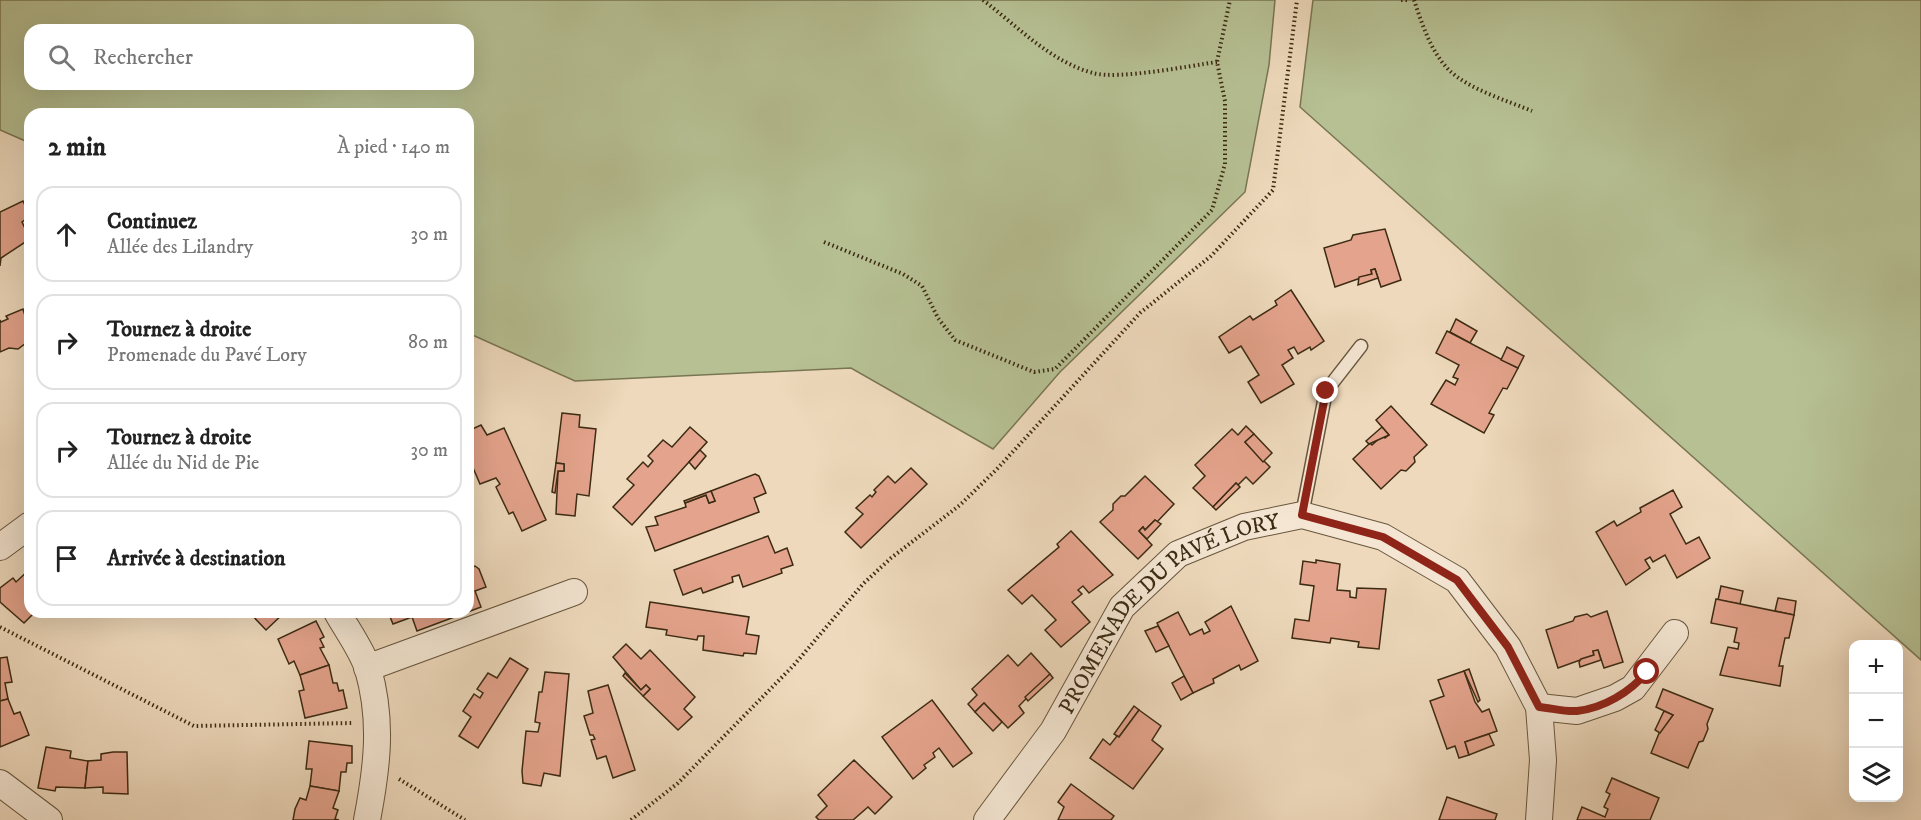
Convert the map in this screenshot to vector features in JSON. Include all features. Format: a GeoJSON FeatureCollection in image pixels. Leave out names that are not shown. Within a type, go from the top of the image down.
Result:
{"type":"FeatureCollection","features":[{"type":"Feature","properties":{"kind":"street","name":"PROMENADE DU PAVÉ LORY"},"geometry":{"type":"LineString","coordinates":[[987,820],[1053,731],[1122,607],[1178,555],[1244,527],[1302,515],[1383,537],[1457,580],[1508,647],[1539,707],[1543,760],[1539,820]]}},
{"type":"Feature","properties":{"kind":"street"},"geometry":{"type":"LineString","coordinates":[[0,547],[24,529]]}},
{"type":"Feature","properties":{"kind":"street"},"geometry":{"type":"LineString","coordinates":[[368,668],[574,592]]}},
{"type":"Feature","properties":{"kind":"street"},"geometry":{"type":"LineString","coordinates":[[341,618],[368,668],[376,723],[378,765],[367,820]]}},
{"type":"Feature","properties":{"kind":"street"},"geometry":{"type":"LineString","coordinates":[[1539,707],[1577,711],[1615,698],[1633,688],[1675,633]]}},
{"type":"Feature","properties":{"kind":"street"},"geometry":{"type":"LineString","coordinates":[[0,783],[49,820]]}},
{"type":"Feature","properties":{"kind":"lane"},"geometry":{"type":"LineString","coordinates":[[1302,515],[1326,391],[1361,346]]}},
{"type":"Feature","properties":{"kind":"path"},"geometry":{"type":"LineString","coordinates":[[983,0],[1058,59],[1095,74],[1146,72],[1217,62]]}},
{"type":"Feature","properties":{"kind":"path"},"geometry":{"type":"LineString","coordinates":[[824,242],[903,274],[922,286],[938,318],[955,340],[1034,372],[1055,369],[1212,210],[1225,164],[1225,101],[1217,62],[1230,0]]}},
{"type":"Feature","properties":{"kind":"path"},"geometry":{"type":"LineString","coordinates":[[631,820],[678,783],[794,664],[863,584],[891,558],[960,505],[997,469],[1140,313],[1211,256],[1273,190],[1297,0]]}},
{"type":"Feature","properties":{"kind":"path"},"geometry":{"type":"LineString","coordinates":[[1401,0],[1410,0]]}},
{"type":"Feature","properties":{"kind":"path"},"geometry":{"type":"LineString","coordinates":[[1414,0],[1426,35],[1449,70],[1483,91],[1533,111]]}},
{"type":"Feature","properties":{"kind":"path"},"geometry":{"type":"LineString","coordinates":[[0,627],[194,726],[376,723]]}},
{"type":"Feature","properties":{"kind":"path"},"geometry":{"type":"LineString","coordinates":[[378,765],[465,820]]}},
{"type":"Feature","properties":{"kind":"green space"},"geometry":{"type":"Polygon","coordinates":[[[0,0],[1275,0],[1269,65],[1245,192],[1060,372],[993,449],[851,368],[575,381],[474,336],[474,108],[24,108],[24,140],[0,130],[0,0]]]}},
{"type":"Feature","properties":{"kind":"green space"},"geometry":{"type":"Polygon","coordinates":[[[1313,0],[1921,0],[1921,660],[1903,644],[1903,640],[1899,640],[1300,107],[1313,0]]]}},
{"type":"Feature","properties":{"kind":"building"},"geometry":{"type":"Polygon","coordinates":[[[23,201],[24,203],[24,220],[22,222],[24,243],[1,258],[0,266],[0,212],[23,201]]]}},
{"type":"Feature","properties":{"kind":"building"},"geometry":{"type":"Polygon","coordinates":[[[1385,229],[1401,280],[1381,287],[1375,269],[1371,270],[1372,274],[1335,287],[1324,248],[1351,240],[1353,235],[1385,229]]]}},
{"type":"Feature","properties":{"kind":"building"},"geometry":{"type":"Polygon","coordinates":[[[1375,269],[1378,278],[1358,285],[1359,277],[1372,274],[1371,270],[1375,269]]]}},
{"type":"Feature","properties":{"kind":"building"},"geometry":{"type":"Polygon","coordinates":[[[1291,290],[1324,341],[1311,350],[1310,347],[1298,354],[1294,347],[1288,350],[1293,358],[1282,365],[1294,384],[1261,403],[1248,382],[1259,375],[1241,346],[1229,353],[1219,337],[1250,316],[1253,320],[1277,305],[1275,301],[1291,290]]]}},
{"type":"Feature","properties":{"kind":"building"},"geometry":{"type":"Polygon","coordinates":[[[23,309],[24,344],[18,349],[9,348],[0,352],[0,320],[1,322],[8,319],[6,316],[23,309]]]}},
{"type":"Feature","properties":{"kind":"building"},"geometry":{"type":"Polygon","coordinates":[[[1456,319],[1477,331],[1470,343],[1450,332],[1456,319]]]}},
{"type":"Feature","properties":{"kind":"building"},"geometry":{"type":"Polygon","coordinates":[[[1447,331],[1518,368],[1507,389],[1503,388],[1489,413],[1494,415],[1484,433],[1431,404],[1446,380],[1455,385],[1458,379],[1453,377],[1459,365],[1436,353],[1447,331]]]}},
{"type":"Feature","properties":{"kind":"building"},"geometry":{"type":"Polygon","coordinates":[[[1507,347],[1524,356],[1518,368],[1501,360],[1507,347]]]}},
{"type":"Feature","properties":{"kind":"building"},"geometry":{"type":"Polygon","coordinates":[[[1391,406],[1427,445],[1414,457],[1415,462],[1406,471],[1401,470],[1381,489],[1353,459],[1370,443],[1372,445],[1383,435],[1385,438],[1389,435],[1376,420],[1391,406]]]}},
{"type":"Feature","properties":{"kind":"building"},"geometry":{"type":"Polygon","coordinates":[[[562,413],[580,415],[579,427],[596,429],[589,496],[577,494],[575,516],[556,514],[558,471],[564,471],[564,464],[556,463],[562,413]]]}},
{"type":"Feature","properties":{"kind":"building"},"geometry":{"type":"Polygon","coordinates":[[[481,425],[487,435],[504,428],[546,520],[522,531],[513,512],[509,514],[496,487],[500,484],[496,478],[480,484],[474,470],[474,428],[481,425]]]}},
{"type":"Feature","properties":{"kind":"building"},"geometry":{"type":"Polygon","coordinates":[[[1246,426],[1254,434],[1245,442],[1270,467],[1253,484],[1246,477],[1238,485],[1236,483],[1213,507],[1193,488],[1205,476],[1195,465],[1232,429],[1238,435],[1246,426]]]}},
{"type":"Feature","properties":{"kind":"building"},"geometry":{"type":"Polygon","coordinates":[[[690,427],[707,442],[632,525],[613,507],[634,485],[627,479],[643,462],[648,467],[653,461],[648,456],[663,440],[672,447],[690,427]]]}},
{"type":"Feature","properties":{"kind":"building"},"geometry":{"type":"Polygon","coordinates":[[[1382,427],[1389,435],[1369,444],[1366,441],[1382,427]]]}},
{"type":"Feature","properties":{"kind":"building"},"geometry":{"type":"Polygon","coordinates":[[[1254,434],[1272,453],[1263,462],[1245,442],[1254,434]]]}},
{"type":"Feature","properties":{"kind":"building"},"geometry":{"type":"Polygon","coordinates":[[[700,450],[706,456],[695,469],[689,462],[700,450]]]}},
{"type":"Feature","properties":{"kind":"building"},"geometry":{"type":"Polygon","coordinates":[[[556,463],[564,464],[564,471],[558,471],[555,493],[552,492],[556,463]]]}},
{"type":"Feature","properties":{"kind":"building"},"geometry":{"type":"Polygon","coordinates":[[[911,468],[927,484],[861,548],[845,532],[863,514],[856,508],[870,495],[872,497],[876,492],[874,490],[888,476],[895,483],[911,468]]]}},
{"type":"Feature","properties":{"kind":"building"},"geometry":{"type":"Polygon","coordinates":[[[755,474],[759,476],[766,493],[754,498],[759,512],[655,551],[646,527],[658,525],[655,517],[686,507],[685,503],[706,495],[709,503],[715,501],[711,491],[755,474]]]}},
{"type":"Feature","properties":{"kind":"building"},"geometry":{"type":"Polygon","coordinates":[[[1145,476],[1174,504],[1157,522],[1155,520],[1145,530],[1143,527],[1139,531],[1152,545],[1138,559],[1100,522],[1113,510],[1113,504],[1121,496],[1125,496],[1145,476]]]}},
{"type":"Feature","properties":{"kind":"building"},"geometry":{"type":"Polygon","coordinates":[[[1236,483],[1240,487],[1216,510],[1213,507],[1236,483]]]}},
{"type":"Feature","properties":{"kind":"building"},"geometry":{"type":"Polygon","coordinates":[[[1673,490],[1682,507],[1670,514],[1686,544],[1699,537],[1710,558],[1677,578],[1665,555],[1653,562],[1650,557],[1645,560],[1650,568],[1626,585],[1596,532],[1614,521],[1617,526],[1641,512],[1640,508],[1673,490]]]}},
{"type":"Feature","properties":{"kind":"building"},"geometry":{"type":"Polygon","coordinates":[[[711,491],[715,501],[709,503],[706,495],[685,503],[684,501],[711,491]]]}},
{"type":"Feature","properties":{"kind":"building"},"geometry":{"type":"Polygon","coordinates":[[[1155,520],[1161,524],[1147,539],[1139,531],[1143,527],[1145,530],[1155,520]]]}},
{"type":"Feature","properties":{"kind":"building"},"geometry":{"type":"Polygon","coordinates":[[[1071,531],[1113,575],[1089,593],[1083,586],[1078,590],[1082,594],[1072,602],[1090,622],[1061,647],[1045,630],[1056,620],[1032,595],[1022,604],[1008,590],[1059,547],[1057,544],[1071,531]]]}},
{"type":"Feature","properties":{"kind":"building"},"geometry":{"type":"Polygon","coordinates":[[[768,536],[775,553],[787,548],[793,565],[781,569],[782,573],[743,587],[739,575],[732,577],[733,582],[703,593],[701,588],[683,595],[674,570],[768,536]]]}},
{"type":"Feature","properties":{"kind":"building"},"geometry":{"type":"Polygon","coordinates":[[[1316,560],[1340,564],[1337,590],[1350,591],[1350,597],[1356,598],[1357,588],[1386,589],[1379,649],[1358,647],[1359,642],[1331,638],[1330,643],[1292,638],[1295,619],[1309,621],[1314,586],[1300,584],[1303,561],[1316,563],[1316,560]]]}},
{"type":"Feature","properties":{"kind":"building"},"geometry":{"type":"Polygon","coordinates":[[[475,566],[479,569],[486,587],[475,591],[481,607],[474,610],[475,566]]]}},
{"type":"Feature","properties":{"kind":"building"},"geometry":{"type":"Polygon","coordinates":[[[24,575],[24,618],[29,618],[24,623],[0,602],[0,588],[13,578],[16,582],[24,575]]]}},
{"type":"Feature","properties":{"kind":"building"},"geometry":{"type":"Polygon","coordinates":[[[1721,586],[1743,591],[1740,604],[1718,600],[1721,586]]]}},
{"type":"Feature","properties":{"kind":"building"},"geometry":{"type":"Polygon","coordinates":[[[1778,598],[1796,601],[1794,615],[1775,611],[1778,598]]]}},
{"type":"Feature","properties":{"kind":"building"},"geometry":{"type":"Polygon","coordinates":[[[1716,599],[1794,615],[1789,638],[1785,638],[1779,666],[1783,666],[1780,686],[1720,675],[1728,647],[1738,649],[1739,643],[1734,642],[1737,628],[1711,623],[1716,599]]]}},
{"type":"Feature","properties":{"kind":"building"},"geometry":{"type":"Polygon","coordinates":[[[650,602],[749,617],[746,634],[759,636],[756,654],[744,653],[743,656],[703,650],[704,636],[698,636],[697,640],[666,635],[667,630],[646,627],[650,602]]]}},
{"type":"Feature","properties":{"kind":"building"},"geometry":{"type":"Polygon","coordinates":[[[1231,606],[1258,661],[1241,670],[1239,665],[1213,679],[1214,683],[1193,693],[1157,623],[1178,612],[1190,635],[1202,629],[1204,634],[1210,631],[1205,622],[1231,606]]]}},
{"type":"Feature","properties":{"kind":"building"},"geometry":{"type":"Polygon","coordinates":[[[1607,611],[1623,662],[1604,668],[1598,650],[1593,651],[1594,655],[1558,668],[1546,630],[1573,621],[1575,617],[1587,614],[1591,617],[1607,611]]]}},
{"type":"Feature","properties":{"kind":"building"},"geometry":{"type":"Polygon","coordinates":[[[255,618],[279,618],[266,630],[255,618]]]}},
{"type":"Feature","properties":{"kind":"building"},"geometry":{"type":"Polygon","coordinates":[[[390,618],[409,618],[393,624],[390,618]]]}},
{"type":"Feature","properties":{"kind":"building"},"geometry":{"type":"Polygon","coordinates":[[[412,618],[452,618],[417,631],[412,618]]]}},
{"type":"Feature","properties":{"kind":"building"},"geometry":{"type":"Polygon","coordinates":[[[316,621],[324,637],[320,639],[324,647],[320,648],[329,665],[300,675],[294,661],[289,664],[278,639],[316,621]]]}},
{"type":"Feature","properties":{"kind":"building"},"geometry":{"type":"Polygon","coordinates":[[[1158,626],[1169,646],[1156,652],[1145,631],[1158,626]]]}},
{"type":"Feature","properties":{"kind":"building"},"geometry":{"type":"Polygon","coordinates":[[[626,644],[641,659],[650,650],[695,697],[684,709],[692,717],[678,730],[643,696],[650,689],[646,685],[641,690],[613,657],[626,644]]]}},
{"type":"Feature","properties":{"kind":"building"},"geometry":{"type":"Polygon","coordinates":[[[1598,650],[1601,660],[1580,667],[1581,659],[1594,655],[1593,651],[1598,650]]]}},
{"type":"Feature","properties":{"kind":"building"},"geometry":{"type":"Polygon","coordinates":[[[1031,653],[1050,674],[1019,706],[1024,713],[1008,728],[984,703],[975,712],[968,704],[977,695],[972,689],[1008,655],[1018,666],[1031,653]]]}},
{"type":"Feature","properties":{"kind":"building"},"geometry":{"type":"Polygon","coordinates":[[[7,657],[12,682],[5,683],[8,699],[0,701],[0,658],[7,657]]]}},
{"type":"Feature","properties":{"kind":"building"},"geometry":{"type":"Polygon","coordinates":[[[510,658],[528,669],[478,748],[459,736],[471,717],[463,711],[474,694],[480,698],[483,693],[477,689],[488,673],[497,678],[510,658]]]}},
{"type":"Feature","properties":{"kind":"building"},"geometry":{"type":"Polygon","coordinates":[[[329,665],[333,683],[337,683],[339,691],[343,690],[347,708],[305,718],[299,691],[304,690],[300,675],[329,665]]]}},
{"type":"Feature","properties":{"kind":"building"},"geometry":{"type":"Polygon","coordinates":[[[1469,669],[1480,700],[1478,702],[1464,671],[1469,669]]]}},
{"type":"Feature","properties":{"kind":"building"},"geometry":{"type":"Polygon","coordinates":[[[1464,671],[1475,702],[1482,712],[1489,709],[1497,731],[1465,742],[1469,755],[1459,758],[1455,746],[1447,749],[1430,701],[1444,696],[1438,680],[1464,671]]]}},
{"type":"Feature","properties":{"kind":"building"},"geometry":{"type":"Polygon","coordinates":[[[545,672],[569,674],[560,776],[544,773],[541,786],[523,783],[522,771],[526,731],[538,732],[540,723],[535,722],[539,692],[542,692],[545,672]]]}},
{"type":"Feature","properties":{"kind":"building"},"geometry":{"type":"Polygon","coordinates":[[[625,673],[641,690],[646,685],[650,689],[643,696],[623,676],[625,673]]]}},
{"type":"Feature","properties":{"kind":"building"},"geometry":{"type":"Polygon","coordinates":[[[1050,674],[1053,678],[1028,701],[1025,697],[1050,674]]]}},
{"type":"Feature","properties":{"kind":"building"},"geometry":{"type":"Polygon","coordinates":[[[1184,676],[1193,693],[1181,700],[1172,683],[1184,676]]]}},
{"type":"Feature","properties":{"kind":"building"},"geometry":{"type":"Polygon","coordinates":[[[608,685],[635,770],[613,778],[606,756],[597,759],[591,740],[595,739],[593,735],[590,735],[584,716],[593,713],[588,691],[608,685]]]}},
{"type":"Feature","properties":{"kind":"building"},"geometry":{"type":"Polygon","coordinates":[[[1663,689],[1713,709],[1703,741],[1699,742],[1688,768],[1651,753],[1660,731],[1673,715],[1656,707],[1663,689]]]}},
{"type":"Feature","properties":{"kind":"building"},"geometry":{"type":"Polygon","coordinates":[[[8,699],[14,714],[20,712],[29,735],[0,747],[0,701],[8,699]]]}},
{"type":"Feature","properties":{"kind":"building"},"geometry":{"type":"Polygon","coordinates":[[[932,700],[972,753],[953,767],[939,748],[933,753],[935,757],[924,765],[926,768],[913,779],[882,737],[932,700]]]}},
{"type":"Feature","properties":{"kind":"building"},"geometry":{"type":"Polygon","coordinates":[[[984,703],[1002,722],[993,731],[975,712],[984,703]]]}},
{"type":"Feature","properties":{"kind":"building"},"geometry":{"type":"Polygon","coordinates":[[[1134,706],[1139,710],[1119,737],[1114,734],[1134,706]]]}},
{"type":"Feature","properties":{"kind":"building"},"geometry":{"type":"Polygon","coordinates":[[[1139,710],[1161,726],[1152,740],[1163,749],[1133,789],[1090,758],[1103,739],[1110,745],[1117,736],[1119,737],[1139,710]]]}},
{"type":"Feature","properties":{"kind":"building"},"geometry":{"type":"Polygon","coordinates":[[[1664,711],[1673,715],[1660,733],[1655,730],[1664,711]]]}},
{"type":"Feature","properties":{"kind":"building"},"geometry":{"type":"Polygon","coordinates":[[[1489,734],[1494,745],[1469,755],[1465,742],[1489,734]]]}},
{"type":"Feature","properties":{"kind":"building"},"geometry":{"type":"Polygon","coordinates":[[[309,741],[352,746],[352,763],[347,763],[346,772],[341,772],[339,791],[310,786],[312,769],[306,769],[309,741]]]}},
{"type":"Feature","properties":{"kind":"building"},"geometry":{"type":"Polygon","coordinates":[[[46,747],[71,751],[70,758],[88,761],[85,788],[56,787],[55,791],[38,788],[46,747]]]}},
{"type":"Feature","properties":{"kind":"building"},"geometry":{"type":"Polygon","coordinates":[[[127,752],[128,794],[103,793],[103,787],[85,788],[88,761],[101,760],[101,754],[127,752]]]}},
{"type":"Feature","properties":{"kind":"building"},"geometry":{"type":"Polygon","coordinates":[[[854,760],[892,797],[875,814],[868,807],[853,820],[819,820],[816,817],[827,806],[818,795],[854,760]]]}},
{"type":"Feature","properties":{"kind":"building"},"geometry":{"type":"Polygon","coordinates":[[[1612,778],[1659,798],[1650,820],[1577,820],[1582,807],[1605,817],[1608,809],[1604,807],[1610,794],[1606,792],[1612,778]]]}},
{"type":"Feature","properties":{"kind":"building"},"geometry":{"type":"Polygon","coordinates":[[[1071,784],[1114,816],[1111,820],[1058,820],[1064,807],[1058,802],[1071,784]]]}},
{"type":"Feature","properties":{"kind":"building"},"geometry":{"type":"Polygon","coordinates":[[[310,786],[339,791],[333,808],[338,810],[335,819],[339,820],[293,820],[300,798],[306,800],[310,786]]]}},
{"type":"Feature","properties":{"kind":"building"},"geometry":{"type":"Polygon","coordinates":[[[1447,797],[1497,814],[1495,820],[1439,820],[1447,797]]]}},
{"type":"Feature","properties":{"kind":"route"},"geometry":{"type":"LineString","coordinates":[[1326,391],[1302,515],[1383,537],[1457,580],[1508,647],[1539,707],[1577,711],[1615,698],[1633,688],[1647,672]]}}]}
